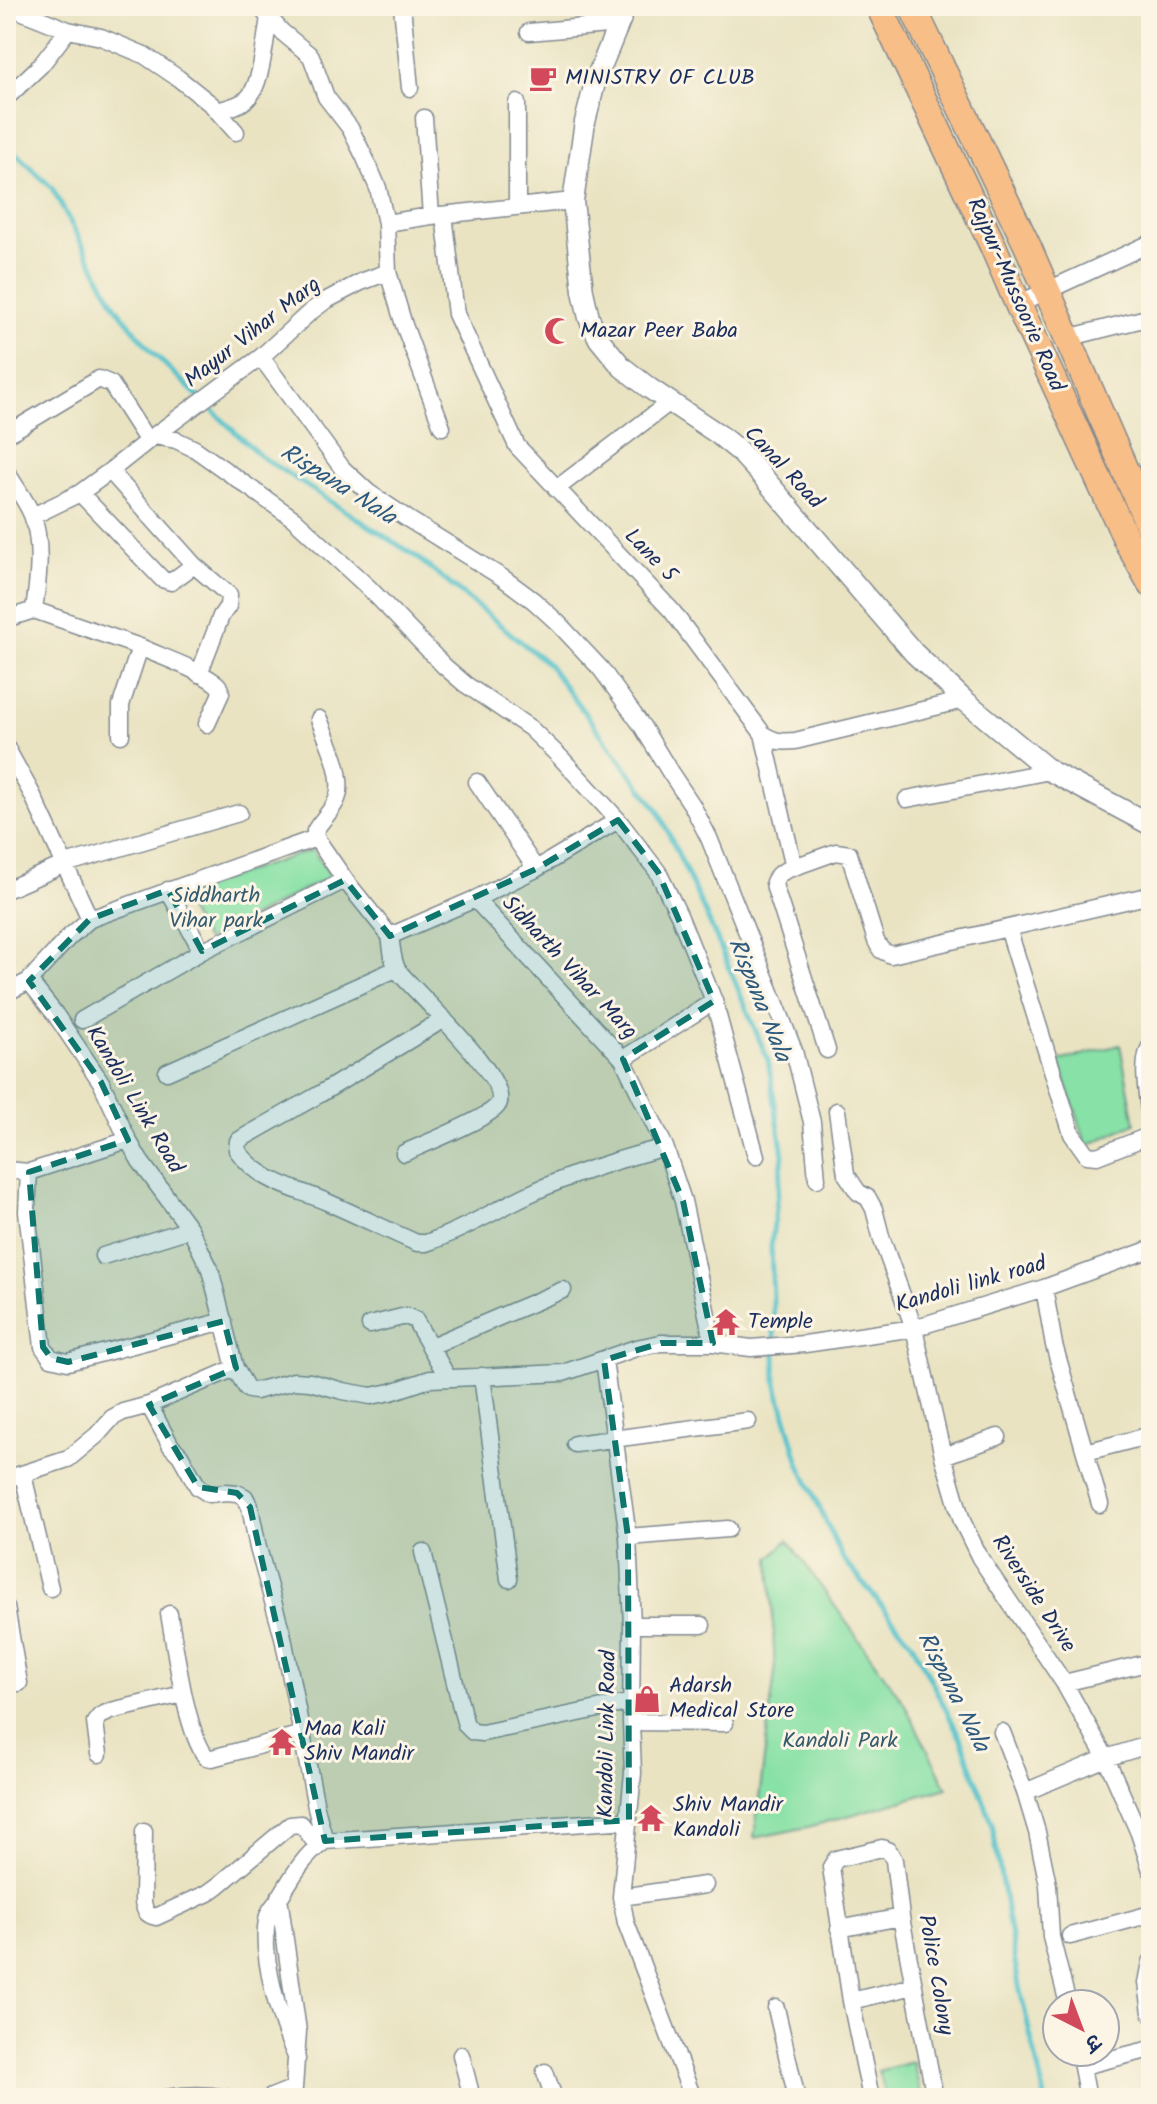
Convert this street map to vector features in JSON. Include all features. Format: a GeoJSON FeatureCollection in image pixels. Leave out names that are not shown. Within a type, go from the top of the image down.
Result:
{"type":"FeatureCollection","features":[{"type":"Feature","properties":{"kind":"main road","name":"Rajpur-Mussoorie Road"},"geometry":{"type":"LineString","coordinates":[[879,6],[993,246],[1128,543],[1151,584]]}},
{"type":"Feature","properties":{"kind":"main road","name":"Rajpur-Mussoorie Road"},"geometry":{"type":"LineString","coordinates":[[912,6],[1028,247],[1151,530]]}},
{"type":"Feature","properties":{"kind":"street"},"geometry":{"type":"LineString","coordinates":[[8,6],[144,55],[178,78],[217,111],[236,132]]}},
{"type":"Feature","properties":{"kind":"street"},"geometry":{"type":"LineString","coordinates":[[402,6],[410,88]]}},
{"type":"Feature","properties":{"kind":"street"},"geometry":{"type":"LineString","coordinates":[[217,111],[241,103],[250,97],[256,85],[264,12]]}},
{"type":"Feature","properties":{"kind":"street"},"geometry":{"type":"LineString","coordinates":[[264,12],[311,56],[326,97],[350,128],[373,173],[386,223],[388,272],[442,427]]}},
{"type":"Feature","properties":{"kind":"street"},"geometry":{"type":"LineString","coordinates":[[529,32],[622,15]]}},
{"type":"Feature","properties":{"kind":"street","name":"Canal Road"},"geometry":{"type":"LineString","coordinates":[[622,15],[596,79],[585,122],[573,201],[583,291],[589,318],[599,339],[622,367],[739,451],[914,653],[964,700],[1050,771],[1151,825]]}},
{"type":"Feature","properties":{"kind":"street"},"geometry":{"type":"LineString","coordinates":[[6,98],[41,65],[68,30]]}},
{"type":"Feature","properties":{"kind":"street"},"geometry":{"type":"LineString","coordinates":[[517,103],[517,207]]}},
{"type":"Feature","properties":{"kind":"street","name":"Lane 5"},"geometry":{"type":"LineString","coordinates":[[424,118],[437,215],[456,314],[517,446],[672,611],[763,734]]}},
{"type":"Feature","properties":{"kind":"street"},"geometry":{"type":"LineString","coordinates":[[386,223],[573,201]]}},
{"type":"Feature","properties":{"kind":"street"},"geometry":{"type":"LineString","coordinates":[[1018,304],[1151,243]]}},
{"type":"Feature","properties":{"kind":"street","name":"Mayur Vihar Marg"},"geometry":{"type":"LineString","coordinates":[[33,516],[80,493],[110,471],[261,357],[325,301],[388,272]]}},
{"type":"Feature","properties":{"kind":"street"},"geometry":{"type":"LineString","coordinates":[[1069,341],[1075,336],[1151,317]]}},
{"type":"Feature","properties":{"kind":"street"},"geometry":{"type":"LineString","coordinates":[[261,357],[342,468],[369,493],[534,601],[601,669],[642,726],[709,838],[779,1012],[794,1051],[812,1122],[817,1179]]}},
{"type":"Feature","properties":{"kind":"street"},"geometry":{"type":"LineString","coordinates":[[6,435],[99,379],[111,384],[154,436],[176,440],[195,449],[294,519],[370,589],[444,666],[530,728],[618,820],[658,872],[714,1001],[756,1156]]}},
{"type":"Feature","properties":{"kind":"street"},"geometry":{"type":"LineString","coordinates":[[556,489],[670,402]]}},
{"type":"Feature","properties":{"kind":"street"},"geometry":{"type":"LineString","coordinates":[[6,471],[33,516],[39,575],[34,610]]}},
{"type":"Feature","properties":{"kind":"street"},"geometry":{"type":"LineString","coordinates":[[110,471],[194,565],[229,595],[228,606],[221,616],[199,674]]}},
{"type":"Feature","properties":{"kind":"street"},"geometry":{"type":"LineString","coordinates":[[80,493],[162,579],[171,582],[194,565]]}},
{"type":"Feature","properties":{"kind":"street"},"geometry":{"type":"LineString","coordinates":[[6,619],[34,610],[140,647],[215,682],[221,693],[207,724]]}},
{"type":"Feature","properties":{"kind":"street"},"geometry":{"type":"LineString","coordinates":[[121,735],[121,705],[140,647]]}},
{"type":"Feature","properties":{"kind":"street"},"geometry":{"type":"LineString","coordinates":[[763,734],[781,742],[795,741],[964,700]]}},
{"type":"Feature","properties":{"kind":"street"},"geometry":{"type":"LineString","coordinates":[[319,719],[340,785],[337,801],[315,831],[316,838],[390,936],[396,969],[444,1019],[486,1069],[500,1092],[496,1108],[404,1153]]}},
{"type":"Feature","properties":{"kind":"street"},"geometry":{"type":"LineString","coordinates":[[763,734],[794,867]]}},
{"type":"Feature","properties":{"kind":"street"},"geometry":{"type":"LineString","coordinates":[[6,747],[32,794],[90,919]]}},
{"type":"Feature","properties":{"kind":"street"},"geometry":{"type":"LineString","coordinates":[[907,799],[1050,771]]}},
{"type":"Feature","properties":{"kind":"street"},"geometry":{"type":"LineString","coordinates":[[477,782],[536,869]]}},
{"type":"Feature","properties":{"kind":"street"},"geometry":{"type":"LineString","coordinates":[[6,890],[65,864],[239,813]]}},
{"type":"Feature","properties":{"kind":"street"},"geometry":{"type":"LineString","coordinates":[[390,936],[536,869],[618,820]]}},
{"type":"Feature","properties":{"kind":"street"},"geometry":{"type":"LineString","coordinates":[[6,993],[29,981],[90,919],[316,838]]}},
{"type":"Feature","properties":{"kind":"street"},"geometry":{"type":"LineString","coordinates":[[827,1050],[775,888],[778,875],[794,867],[836,852],[849,854],[876,941],[885,954],[901,954],[1151,895]]}},
{"type":"Feature","properties":{"kind":"street"},"geometry":{"type":"LineString","coordinates":[[82,1020],[202,951],[345,880]]}},
{"type":"Feature","properties":{"kind":"street"},"geometry":{"type":"LineString","coordinates":[[168,890],[202,951]]}},
{"type":"Feature","properties":{"kind":"street","name":"Sidharth Vihar Marg"},"geometry":{"type":"LineString","coordinates":[[475,899],[623,1059],[665,1147],[683,1201],[713,1343]]}},
{"type":"Feature","properties":{"kind":"street"},"geometry":{"type":"LineString","coordinates":[[1008,928],[1072,1134],[1081,1148],[1087,1155],[1097,1156],[1151,1135]]}},
{"type":"Feature","properties":{"kind":"street"},"geometry":{"type":"LineString","coordinates":[[167,1072],[396,969]]}},
{"type":"Feature","properties":{"kind":"street","name":"Kandoli Link Road"},"geometry":{"type":"LineString","coordinates":[[29,981],[101,1082],[140,1161],[190,1229],[210,1269],[235,1368]]}},
{"type":"Feature","properties":{"kind":"street"},"geometry":{"type":"LineString","coordinates":[[623,1059],[714,1001]]}},
{"type":"Feature","properties":{"kind":"street"},"geometry":{"type":"LineString","coordinates":[[444,1019],[238,1141],[237,1150],[269,1179],[324,1200],[417,1243],[426,1243],[579,1173],[665,1147]]}},
{"type":"Feature","properties":{"kind":"street"},"geometry":{"type":"LineString","coordinates":[[1151,1045],[1146,1053],[1145,1067],[1151,1126]]}},
{"type":"Feature","properties":{"kind":"street","name":"Riverside Drive"},"geometry":{"type":"LineString","coordinates":[[837,1111],[846,1174],[874,1209],[914,1328],[943,1456],[962,1521],[980,1558],[1064,1683],[1106,1758],[1139,1833],[1151,1870]]}},
{"type":"Feature","properties":{"kind":"street"},"geometry":{"type":"LineString","coordinates":[[6,1170],[29,1172],[128,1140]]}},
{"type":"Feature","properties":{"kind":"street"},"geometry":{"type":"LineString","coordinates":[[29,1172],[27,1212],[43,1347],[51,1358],[68,1362],[224,1321]]}},
{"type":"Feature","properties":{"kind":"street"},"geometry":{"type":"LineString","coordinates":[[103,1256],[190,1229]]}},
{"type":"Feature","properties":{"kind":"street","name":"Kandoli link road"},"geometry":{"type":"LineString","coordinates":[[713,1343],[751,1348],[805,1344],[914,1328],[1044,1288],[1151,1249]]}},
{"type":"Feature","properties":{"kind":"street"},"geometry":{"type":"LineString","coordinates":[[1044,1288],[1054,1345],[1100,1504]]}},
{"type":"Feature","properties":{"kind":"street"},"geometry":{"type":"LineString","coordinates":[[431,1346],[563,1290]]}},
{"type":"Feature","properties":{"kind":"street"},"geometry":{"type":"LineString","coordinates":[[370,1325],[406,1316],[415,1320],[448,1378]]}},
{"type":"Feature","properties":{"kind":"street"},"geometry":{"type":"LineString","coordinates":[[50,1588],[14,1477],[68,1459],[112,1418],[123,1412],[149,1405],[235,1368],[249,1390],[294,1381],[371,1396],[430,1379],[563,1373],[636,1348],[661,1343],[713,1343]]}},
{"type":"Feature","properties":{"kind":"street","name":"Kandoli Link Road"},"geometry":{"type":"LineString","coordinates":[[604,1360],[628,1537],[632,1625],[633,1773],[621,1897],[626,1923],[693,2098]]}},
{"type":"Feature","properties":{"kind":"street"},"geometry":{"type":"LineString","coordinates":[[482,1376],[509,1579]]}},
{"type":"Feature","properties":{"kind":"street"},"geometry":{"type":"LineString","coordinates":[[149,1405],[198,1487],[209,1494],[237,1493],[245,1497],[250,1507],[283,1637],[321,1843]]}},
{"type":"Feature","properties":{"kind":"street"},"geometry":{"type":"LineString","coordinates":[[575,1444],[748,1421]]}},
{"type":"Feature","properties":{"kind":"street"},"geometry":{"type":"LineString","coordinates":[[1086,1452],[1151,1435]]}},
{"type":"Feature","properties":{"kind":"street"},"geometry":{"type":"LineString","coordinates":[[943,1456],[998,1437]]}},
{"type":"Feature","properties":{"kind":"street"},"geometry":{"type":"LineString","coordinates":[[628,1537],[728,1529]]}},
{"type":"Feature","properties":{"kind":"street"},"geometry":{"type":"LineString","coordinates":[[423,1552],[462,1711],[466,1725],[473,1732],[482,1733],[632,1702]]}},
{"type":"Feature","properties":{"kind":"street"},"geometry":{"type":"LineString","coordinates":[[6,1607],[19,1683]]}},
{"type":"Feature","properties":{"kind":"street"},"geometry":{"type":"LineString","coordinates":[[169,1614],[183,1694],[206,1757],[303,1734]]}},
{"type":"Feature","properties":{"kind":"street"},"geometry":{"type":"LineString","coordinates":[[632,1625],[702,1625]]}},
{"type":"Feature","properties":{"kind":"street"},"geometry":{"type":"LineString","coordinates":[[1064,1683],[1151,1662]]}},
{"type":"Feature","properties":{"kind":"street"},"geometry":{"type":"LineString","coordinates":[[99,1754],[95,1722],[100,1716],[183,1694]]}},
{"type":"Feature","properties":{"kind":"street"},"geometry":{"type":"LineString","coordinates":[[631,1722],[725,1723]]}},
{"type":"Feature","properties":{"kind":"street"},"geometry":{"type":"LineString","coordinates":[[1002,1732],[1037,1832],[1048,1885],[1051,1937],[1064,1988]]}},
{"type":"Feature","properties":{"kind":"street"},"geometry":{"type":"LineString","coordinates":[[1025,1792],[1106,1758],[1151,1744]]}},
{"type":"Feature","properties":{"kind":"street"},"geometry":{"type":"LineString","coordinates":[[269,2098],[295,2093],[297,2059],[285,2035],[269,1968],[267,1917],[306,1857],[321,1843],[629,1820]]}},
{"type":"Feature","properties":{"kind":"street"},"geometry":{"type":"LineString","coordinates":[[144,1831],[143,1902],[145,1912],[156,1917],[208,1893],[290,1825],[301,1824],[321,1843]]}},
{"type":"Feature","properties":{"kind":"street","name":"Police Colony"},"geometry":{"type":"LineString","coordinates":[[839,1929],[831,1867],[833,1862],[882,1848],[889,1851],[894,1860],[901,1917],[935,2098]]}},
{"type":"Feature","properties":{"kind":"street"},"geometry":{"type":"LineString","coordinates":[[621,1897],[705,1885]]}},
{"type":"Feature","properties":{"kind":"street"},"geometry":{"type":"LineString","coordinates":[[1070,1936],[1151,1914]]}},
{"type":"Feature","properties":{"kind":"street"},"geometry":{"type":"LineString","coordinates":[[871,2098],[839,1929],[901,1917]]}},
{"type":"Feature","properties":{"kind":"street"},"geometry":{"type":"LineString","coordinates":[[1151,1962],[1147,1983],[1151,2013]]}},
{"type":"Feature","properties":{"kind":"street"},"geometry":{"type":"LineString","coordinates":[[851,2001],[914,1986]]}},
{"type":"Feature","properties":{"kind":"street"},"geometry":{"type":"LineString","coordinates":[[776,2008],[795,2090],[791,2098]]}},
{"type":"Feature","properties":{"kind":"street"},"geometry":{"type":"LineString","coordinates":[[1121,2053],[1151,2049]]}},
{"type":"Feature","properties":{"kind":"street"},"geometry":{"type":"LineString","coordinates":[[461,2055],[470,2098]]}},
{"type":"Feature","properties":{"kind":"street"},"geometry":{"type":"LineString","coordinates":[[1083,2068],[1088,2098]]}},
{"type":"Feature","properties":{"kind":"street"},"geometry":{"type":"LineString","coordinates":[[545,2072],[554,2098]]}},
{"type":"Feature","properties":{"kind":"street"},"geometry":{"type":"LineString","coordinates":[[165,2098],[186,2094],[228,2098]]}},
{"type":"Feature","properties":{"kind":"highlighted area"},"geometry":{"type":"Polygon","coordinates":[[[618,820],[658,872],[714,1001],[623,1059],[683,1201],[713,1343],[661,1343],[604,1360],[628,1537],[629,1820],[325,1841],[250,1507],[237,1493],[198,1487],[149,1405],[236,1368],[224,1321],[68,1362],[51,1358],[43,1347],[29,1172],[128,1140],[101,1082],[29,981],[90,919],[168,890],[202,951],[345,880],[390,936],[536,869],[618,820]]]}},
{"type":"Feature","properties":{"kind":"green space","name":"Siddharth Vihar park"},"geometry":{"type":"Polygon","coordinates":[[[312,850],[331,876],[206,941],[179,894],[312,850]]]}},
{"type":"Feature","properties":{"kind":"green space"},"geometry":{"type":"Polygon","coordinates":[[[1120,1045],[1135,1123],[1087,1146],[1059,1061],[1120,1045]]]}},
{"type":"Feature","properties":{"kind":"green space","name":"Kandoli Park"},"geometry":{"type":"Polygon","coordinates":[[[788,1540],[904,1703],[947,1788],[808,1827],[754,1838],[775,1673],[770,1558],[788,1540]]]}},
{"type":"Feature","properties":{"kind":"green space"},"geometry":{"type":"Polygon","coordinates":[[[913,2062],[922,2098],[886,2098],[878,2071],[913,2062]]]}},
{"type":"Feature","properties":{"kind":"waterway","name":"Rispana Nala"},"geometry":{"type":"LineString","coordinates":[[6,144],[52,188],[116,307],[153,353],[260,456],[414,555],[547,663],[658,810],[768,1060],[783,1155],[771,1246],[776,1383],[799,1463],[842,1557],[912,1643],[961,1739],[992,1823],[1019,1986],[1045,2098]]}},
{"type":"Feature","properties":{"kind":"place","name":"MINISTRY OF CLUB"},"geometry":{"type":"Point","coordinates":[543,78]}},
{"type":"Feature","properties":{"kind":"place","name":"Mazar Peer Baba"},"geometry":{"type":"Point","coordinates":[558,331]}},
{"type":"Feature","properties":{"kind":"place","name":"Temple"},"geometry":{"type":"Point","coordinates":[726,1322]}},
{"type":"Feature","properties":{"kind":"place","name":"Adarsh Medical Store"},"geometry":{"type":"Point","coordinates":[647,1699]}},
{"type":"Feature","properties":{"kind":"place","name":"Maa Kali Shiv Mandir"},"geometry":{"type":"Point","coordinates":[282,1742]}},
{"type":"Feature","properties":{"kind":"place","name":"Shiv Mandir Kandoli"},"geometry":{"type":"Point","coordinates":[651,1818]}}]}
